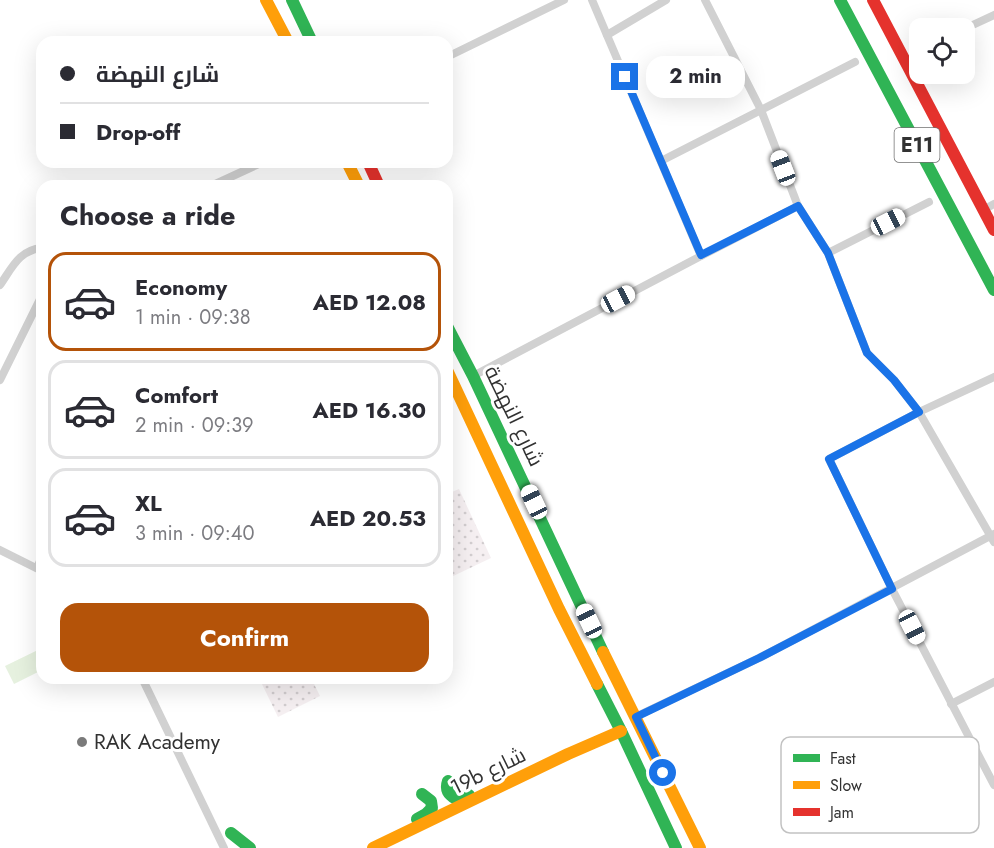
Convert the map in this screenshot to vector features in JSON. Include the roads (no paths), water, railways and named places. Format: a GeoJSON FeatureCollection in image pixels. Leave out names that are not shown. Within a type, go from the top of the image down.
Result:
{"type":"FeatureCollection","features":[{"type":"Feature","properties":{"kind":"main road"},"geometry":{"type":"LineString","coordinates":[[267,0],[285,36]]}},
{"type":"Feature","properties":{"kind":"main road"},"geometry":{"type":"LineString","coordinates":[[292,0],[309,36]]}},
{"type":"Feature","properties":{"kind":"main road","name":"E11"},"geometry":{"type":"LineString","coordinates":[[840,0],[994,290]]}},
{"type":"Feature","properties":{"kind":"main road","name":"E11"},"geometry":{"type":"LineString","coordinates":[[873,0],[909,67]]}},
{"type":"Feature","properties":{"kind":"main road","name":"E11"},"geometry":{"type":"LineString","coordinates":[[919,84],[989,207],[994,230]]}},
{"type":"Feature","properties":{"kind":"main road","name":"شارع النهضة"},"geometry":{"type":"LineString","coordinates":[[453,338],[700,848]]}},
{"type":"Feature","properties":{"kind":"main road","name":"شارع النهضة"},"geometry":{"type":"LineString","coordinates":[[453,383],[676,848]]}},
{"type":"Feature","properties":{"kind":"main road","name":"19b شارع"},"geometry":{"type":"LineString","coordinates":[[372,848],[621,731]]}},
{"type":"Feature","properties":{"kind":"main road"},"geometry":{"type":"LineString","coordinates":[[448,781],[446,788],[448,795],[456,799],[463,798],[556,752],[568,754]]}},
{"type":"Feature","properties":{"kind":"main road"},"geometry":{"type":"LineString","coordinates":[[372,848],[381,838],[427,814],[432,809],[432,802],[422,794]]}},
{"type":"Feature","properties":{"kind":"main road"},"geometry":{"type":"LineString","coordinates":[[231,833],[250,848]]}},
{"type":"Feature","properties":{"kind":"street"},"geometry":{"type":"LineString","coordinates":[[453,54],[564,0]]}},
{"type":"Feature","properties":{"kind":"street"},"geometry":{"type":"LineString","coordinates":[[592,0],[701,255]]}},
{"type":"Feature","properties":{"kind":"street"},"geometry":{"type":"LineString","coordinates":[[607,35],[666,0]]}},
{"type":"Feature","properties":{"kind":"street"},"geometry":{"type":"LineString","coordinates":[[636,717],[759,658],[993,537],[919,412],[894,380],[867,353],[828,253],[798,206],[761,110],[705,0]]}},
{"type":"Feature","properties":{"kind":"street"},"geometry":{"type":"LineString","coordinates":[[975,24],[994,15]]}},
{"type":"Feature","properties":{"kind":"street"},"geometry":{"type":"LineString","coordinates":[[661,161],[855,62]]}},
{"type":"Feature","properties":{"kind":"street"},"geometry":{"type":"LineString","coordinates":[[224,180],[250,168]]}},
{"type":"Feature","properties":{"kind":"street"},"geometry":{"type":"LineString","coordinates":[[828,253],[929,202]]}},
{"type":"Feature","properties":{"kind":"street"},"geometry":{"type":"LineString","coordinates":[[473,376],[798,206]]}},
{"type":"Feature","properties":{"kind":"street"},"geometry":{"type":"LineString","coordinates":[[0,285],[20,257],[27,251],[36,249]]}},
{"type":"Feature","properties":{"kind":"street"},"geometry":{"type":"LineString","coordinates":[[0,380],[36,307]]}},
{"type":"Feature","properties":{"kind":"street"},"geometry":{"type":"LineString","coordinates":[[969,737],[892,589],[829,459],[919,412],[994,377]]}},
{"type":"Feature","properties":{"kind":"street"},"geometry":{"type":"LineString","coordinates":[[0,550],[36,568]]}},
{"type":"Feature","properties":{"kind":"street"},"geometry":{"type":"LineString","coordinates":[[951,704],[994,682]]}},
{"type":"Feature","properties":{"kind":"street"},"geometry":{"type":"LineString","coordinates":[[145,684],[224,848]]}},
{"type":"Feature","properties":{"kind":"street"},"geometry":{"type":"LineString","coordinates":[[979,756],[994,784]]}},
{"type":"Feature","properties":{"kind":"place","name":"RAK Academy"},"geometry":{"type":"Point","coordinates":[82,742]}}]}
